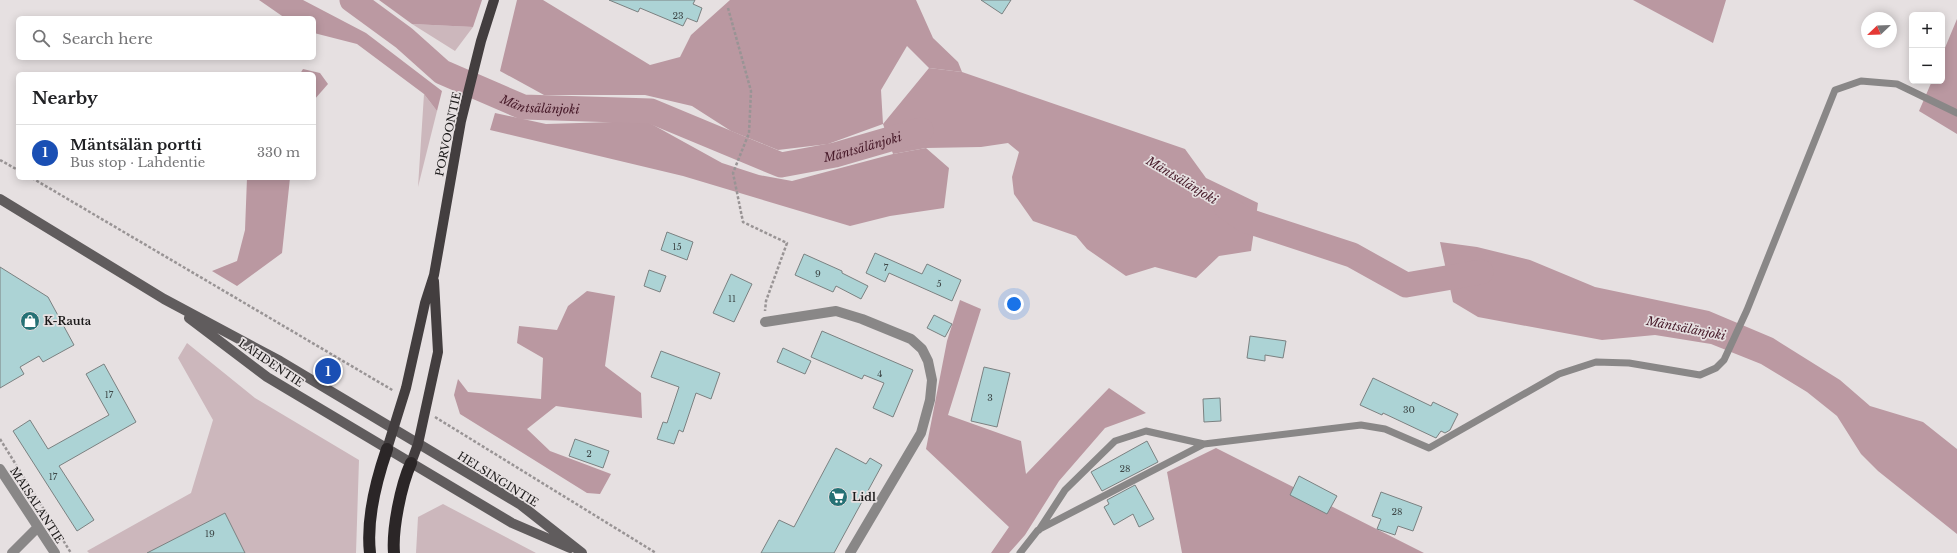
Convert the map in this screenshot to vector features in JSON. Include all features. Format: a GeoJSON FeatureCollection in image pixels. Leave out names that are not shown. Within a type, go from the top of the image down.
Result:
{"type":"FeatureCollection","features":[{"type":"Feature","properties":{"kind":"highway"},"geometry":{"type":"LineString","coordinates":[[370,553],[369,542],[375,484],[387,449]]}},
{"type":"Feature","properties":{"kind":"highway"},"geometry":{"type":"LineString","coordinates":[[394,553],[393,542],[404,482],[411,463]]}},
{"type":"Feature","properties":{"kind":"main road","name":"PORVOONTIE"},"geometry":{"type":"LineString","coordinates":[[387,449],[404,397],[425,303],[434,275],[461,121],[481,41],[494,0]]}},
{"type":"Feature","properties":{"kind":"main road","name":"LAHDENTIE"},"geometry":{"type":"LineString","coordinates":[[0,199],[164,299],[280,361],[418,444]]}},
{"type":"Feature","properties":{"kind":"main road","name":"PORVOONTIE"},"geometry":{"type":"LineString","coordinates":[[411,463],[418,444],[438,352],[434,275]]}},
{"type":"Feature","properties":{"kind":"main road","name":"LAHDENTIE"},"geometry":{"type":"LineString","coordinates":[[164,299],[267,377],[411,463]]}},
{"type":"Feature","properties":{"kind":"main road","name":"HELSINGINTIE"},"geometry":{"type":"LineString","coordinates":[[418,444],[521,505],[581,553]]}},
{"type":"Feature","properties":{"kind":"main road","name":"HELSINGINTIE"},"geometry":{"type":"LineString","coordinates":[[411,463],[512,523],[581,553]]}},
{"type":"Feature","properties":{"kind":"street"},"geometry":{"type":"LineString","coordinates":[[765,322],[836,311],[862,318],[911,339],[922,349],[928,361],[932,380],[930,400],[921,433],[850,553]]}},
{"type":"Feature","properties":{"kind":"street","name":"MAISALANTIE"},"geometry":{"type":"LineString","coordinates":[[0,469],[55,553]]}},
{"type":"Feature","properties":{"kind":"street"},"geometry":{"type":"LineString","coordinates":[[12,553],[38,527]]}},
{"type":"Feature","properties":{"kind":"lane"},"geometry":{"type":"LineString","coordinates":[[1020,553],[1038,530],[1065,490],[1115,441],[1146,431],[1204,444],[1361,425],[1385,429],[1429,448],[1559,374],[1596,362],[1629,363],[1700,375],[1716,368],[1724,360],[1747,310],[1835,90],[1861,81],[1897,84],[1957,113]]}},
{"type":"Feature","properties":{"kind":"lane"},"geometry":{"type":"LineString","coordinates":[[1038,530],[1204,444]]}},
{"type":"Feature","properties":{"kind":"path"},"geometry":{"type":"LineString","coordinates":[[728,8],[751,91],[749,133],[734,173],[743,222],[787,243],[766,302],[765,322]]}},
{"type":"Feature","properties":{"kind":"path"},"geometry":{"type":"LineString","coordinates":[[0,160],[16,169]]}},
{"type":"Feature","properties":{"kind":"path"},"geometry":{"type":"LineString","coordinates":[[35,180],[404,397]]}},
{"type":"Feature","properties":{"kind":"path"},"geometry":{"type":"LineString","coordinates":[[328,371],[334,356]]}},
{"type":"Feature","properties":{"kind":"path"},"geometry":{"type":"LineString","coordinates":[[425,411],[656,553]]}},
{"type":"Feature","properties":{"kind":"path"},"geometry":{"type":"LineString","coordinates":[[0,439],[71,553]]}},
{"type":"Feature","properties":{"kind":"shaded area"},"geometry":{"type":"Polygon","coordinates":[[[259,0],[303,0],[366,33],[442,91],[437,111],[424,94],[357,44],[316,34],[316,16],[282,16],[259,0]]]}},
{"type":"Feature","properties":{"kind":"shaded area"},"geometry":{"type":"Polygon","coordinates":[[[379,0],[482,0],[473,27],[412,24],[379,0]]]}},
{"type":"Feature","properties":{"kind":"shaded area"},"geometry":{"type":"Polygon","coordinates":[[[517,0],[543,0],[650,65],[680,57],[691,35],[730,0],[916,0],[933,38],[958,62],[962,72],[929,68],[907,46],[881,90],[883,124],[828,144],[778,150],[731,131],[692,106],[645,95],[544,95],[500,71],[517,0]]]}},
{"type":"Feature","properties":{"kind":"shaded area"},"geometry":{"type":"Polygon","coordinates":[[[1633,0],[1726,0],[1713,43],[1633,0]]]}},
{"type":"Feature","properties":{"kind":"shaded area"},"geometry":{"type":"Polygon","coordinates":[[[1957,19],[1957,134],[1919,111],[1931,84],[1945,84],[1945,48],[1957,19]]]}},
{"type":"Feature","properties":{"kind":"shaded area"},"geometry":{"type":"Polygon","coordinates":[[[412,24],[473,27],[455,51],[412,24]]]}},
{"type":"Feature","properties":{"kind":"shaded area"},"geometry":{"type":"Polygon","coordinates":[[[303,69],[316,72],[301,72],[303,69]]]}},
{"type":"Feature","properties":{"kind":"shaded area"},"geometry":{"type":"Polygon","coordinates":[[[316,72],[320,73],[328,84],[316,98],[316,72]]]}},
{"type":"Feature","properties":{"kind":"shaded area"},"geometry":{"type":"Polygon","coordinates":[[[424,94],[437,111],[418,187],[424,94]]]}},
{"type":"Feature","properties":{"kind":"shaded area"},"geometry":{"type":"Polygon","coordinates":[[[495,113],[546,124],[646,121],[722,163],[759,175],[792,181],[893,154],[926,148],[949,168],[944,208],[890,216],[850,226],[683,176],[490,130],[495,113]]]}},
{"type":"Feature","properties":{"kind":"shaded area"},"geometry":{"type":"Polygon","coordinates":[[[247,180],[290,180],[282,253],[237,286],[212,271],[237,261],[245,230],[247,180]]]}},
{"type":"Feature","properties":{"kind":"shaded area"},"geometry":{"type":"Polygon","coordinates":[[[587,291],[615,296],[605,366],[641,393],[642,418],[556,406],[527,429],[550,451],[611,474],[600,494],[587,493],[460,414],[454,395],[458,379],[468,392],[541,399],[543,358],[517,343],[519,326],[557,330],[568,306],[587,291]]]}},
{"type":"Feature","properties":{"kind":"shaded area"},"geometry":{"type":"Polygon","coordinates":[[[960,300],[981,309],[948,415],[1021,441],[1026,474],[1109,388],[1146,413],[1105,428],[1059,481],[1025,535],[1009,553],[991,553],[1009,527],[926,449],[947,341],[960,300]]]}},
{"type":"Feature","properties":{"kind":"shaded area"},"geometry":{"type":"Polygon","coordinates":[[[187,343],[255,398],[359,460],[356,553],[89,553],[87,551],[191,493],[213,420],[178,358],[187,343]]]}},
{"type":"Feature","properties":{"kind":"shaded area"},"geometry":{"type":"Polygon","coordinates":[[[1216,448],[1424,553],[1182,553],[1167,472],[1216,448]]]}},
{"type":"Feature","properties":{"kind":"shaded area"},"geometry":{"type":"Polygon","coordinates":[[[443,504],[536,553],[416,553],[418,517],[443,504]]]}},
{"type":"Feature","properties":{"kind":"water"},"geometry":{"type":"Polygon","coordinates":[[[929,68],[962,72],[1185,149],[1206,178],[1258,203],[1251,251],[1219,256],[1196,278],[1155,267],[1126,276],[1087,249],[1076,236],[1033,221],[1014,194],[1012,177],[1019,152],[1008,143],[981,147],[926,148],[893,154],[883,124],[929,68]]]}},
{"type":"Feature","properties":{"kind":"water"},"geometry":{"type":"Polygon","coordinates":[[[1440,242],[1477,247],[1530,260],[1595,287],[1709,311],[1773,338],[1840,380],[1870,406],[1923,422],[1957,449],[1957,534],[1878,471],[1861,454],[1837,416],[1807,392],[1761,364],[1711,344],[1655,335],[1602,340],[1478,317],[1453,302],[1440,242]]]}},
{"type":"Feature","properties":{"kind":"building"},"geometry":{"type":"Polygon","coordinates":[[[609,0],[695,0],[693,4],[702,8],[697,22],[687,18],[683,26],[640,8],[638,12],[609,0]]]}},
{"type":"Feature","properties":{"kind":"building"},"geometry":{"type":"Polygon","coordinates":[[[981,0],[1011,0],[1002,14],[981,0]]]}},
{"type":"Feature","properties":{"kind":"building"},"geometry":{"type":"Polygon","coordinates":[[[667,232],[693,242],[687,260],[661,250],[667,232]]]}},
{"type":"Feature","properties":{"kind":"building"},"geometry":{"type":"Polygon","coordinates":[[[875,253],[922,274],[927,264],[961,280],[952,301],[889,273],[885,282],[866,273],[875,253]]]}},
{"type":"Feature","properties":{"kind":"building"},"geometry":{"type":"Polygon","coordinates":[[[804,254],[842,271],[842,273],[868,286],[861,299],[836,286],[833,292],[795,275],[804,254]]]}},
{"type":"Feature","properties":{"kind":"building","name":"K-Rauta"},"geometry":{"type":"Polygon","coordinates":[[[0,267],[48,297],[74,345],[43,362],[39,356],[20,367],[24,374],[0,388],[0,267]]]}},
{"type":"Feature","properties":{"kind":"building"},"geometry":{"type":"Polygon","coordinates":[[[649,270],[666,276],[660,292],[644,286],[649,270]]]}},
{"type":"Feature","properties":{"kind":"building"},"geometry":{"type":"Polygon","coordinates":[[[731,274],[752,284],[734,322],[713,313],[731,274]]]}},
{"type":"Feature","properties":{"kind":"building"},"geometry":{"type":"Polygon","coordinates":[[[934,315],[952,324],[945,337],[927,328],[934,315]]]}},
{"type":"Feature","properties":{"kind":"building"},"geometry":{"type":"Polygon","coordinates":[[[822,331],[913,370],[893,417],[873,408],[884,383],[864,375],[862,379],[811,357],[822,331]]]}},
{"type":"Feature","properties":{"kind":"building"},"geometry":{"type":"Polygon","coordinates":[[[1250,336],[1286,341],[1283,358],[1265,355],[1265,361],[1247,358],[1250,336]]]}},
{"type":"Feature","properties":{"kind":"building"},"geometry":{"type":"Polygon","coordinates":[[[783,348],[811,361],[805,374],[777,362],[783,348]]]}},
{"type":"Feature","properties":{"kind":"building"},"geometry":{"type":"Polygon","coordinates":[[[661,351],[720,373],[711,399],[696,393],[683,432],[679,430],[674,444],[657,439],[663,422],[667,423],[679,387],[651,377],[661,351]]]}},
{"type":"Feature","properties":{"kind":"building"},"geometry":{"type":"Polygon","coordinates":[[[104,364],[136,422],[59,466],[94,520],[77,531],[13,431],[30,420],[48,449],[109,415],[86,374],[104,364]]]}},
{"type":"Feature","properties":{"kind":"building"},"geometry":{"type":"Polygon","coordinates":[[[984,367],[1010,373],[997,427],[971,421],[984,367]]]}},
{"type":"Feature","properties":{"kind":"building"},"geometry":{"type":"Polygon","coordinates":[[[1373,378],[1431,406],[1433,402],[1458,414],[1450,430],[1445,433],[1441,431],[1436,438],[1383,413],[1382,415],[1360,405],[1373,378]]]}},
{"type":"Feature","properties":{"kind":"building"},"geometry":{"type":"Polygon","coordinates":[[[1220,398],[1221,421],[1204,422],[1203,399],[1220,398]]]}},
{"type":"Feature","properties":{"kind":"building"},"geometry":{"type":"Polygon","coordinates":[[[575,439],[609,451],[603,468],[569,456],[575,439]]]}},
{"type":"Feature","properties":{"kind":"building"},"geometry":{"type":"Polygon","coordinates":[[[1147,441],[1158,462],[1102,491],[1091,472],[1147,441]]]}},
{"type":"Feature","properties":{"kind":"building","name":"Lidl"},"geometry":{"type":"Polygon","coordinates":[[[836,448],[866,464],[870,458],[882,465],[834,553],[761,553],[779,520],[794,527],[836,448]]]}},
{"type":"Feature","properties":{"kind":"building"},"geometry":{"type":"Polygon","coordinates":[[[1299,476],[1337,496],[1327,514],[1290,495],[1299,476]]]}},
{"type":"Feature","properties":{"kind":"building"},"geometry":{"type":"Polygon","coordinates":[[[1135,485],[1154,519],[1139,527],[1133,514],[1114,525],[1104,507],[1109,504],[1107,500],[1135,485]]]}},
{"type":"Feature","properties":{"kind":"building"},"geometry":{"type":"Polygon","coordinates":[[[1381,492],[1422,507],[1413,531],[1398,526],[1395,535],[1377,529],[1381,519],[1372,516],[1381,492]]]}},
{"type":"Feature","properties":{"kind":"building"},"geometry":{"type":"Polygon","coordinates":[[[225,513],[245,553],[147,553],[225,513]]]}},
{"type":"Feature","properties":{"kind":"waterway","name":"Mäntsälänjoki"},"geometry":{"type":"LineString","coordinates":[[352,0],[404,38],[442,72],[523,107],[651,111],[781,165],[835,155],[921,130]]}},
{"type":"Feature","properties":{"kind":"waterway","name":"Mäntsälänjoki"},"geometry":{"type":"LineString","coordinates":[[1226,207],[1245,220],[1352,255],[1406,285],[1481,272]]}},
{"type":"Feature","properties":{"kind":"place","name":"K-Rauta"},"geometry":{"type":"Point","coordinates":[30,321]}},
{"type":"Feature","properties":{"kind":"place","name":"Mäntsälän portti"},"geometry":{"type":"Point","coordinates":[328,371]}},
{"type":"Feature","properties":{"kind":"place","name":"Lidl"},"geometry":{"type":"Point","coordinates":[838,497]}}]}
